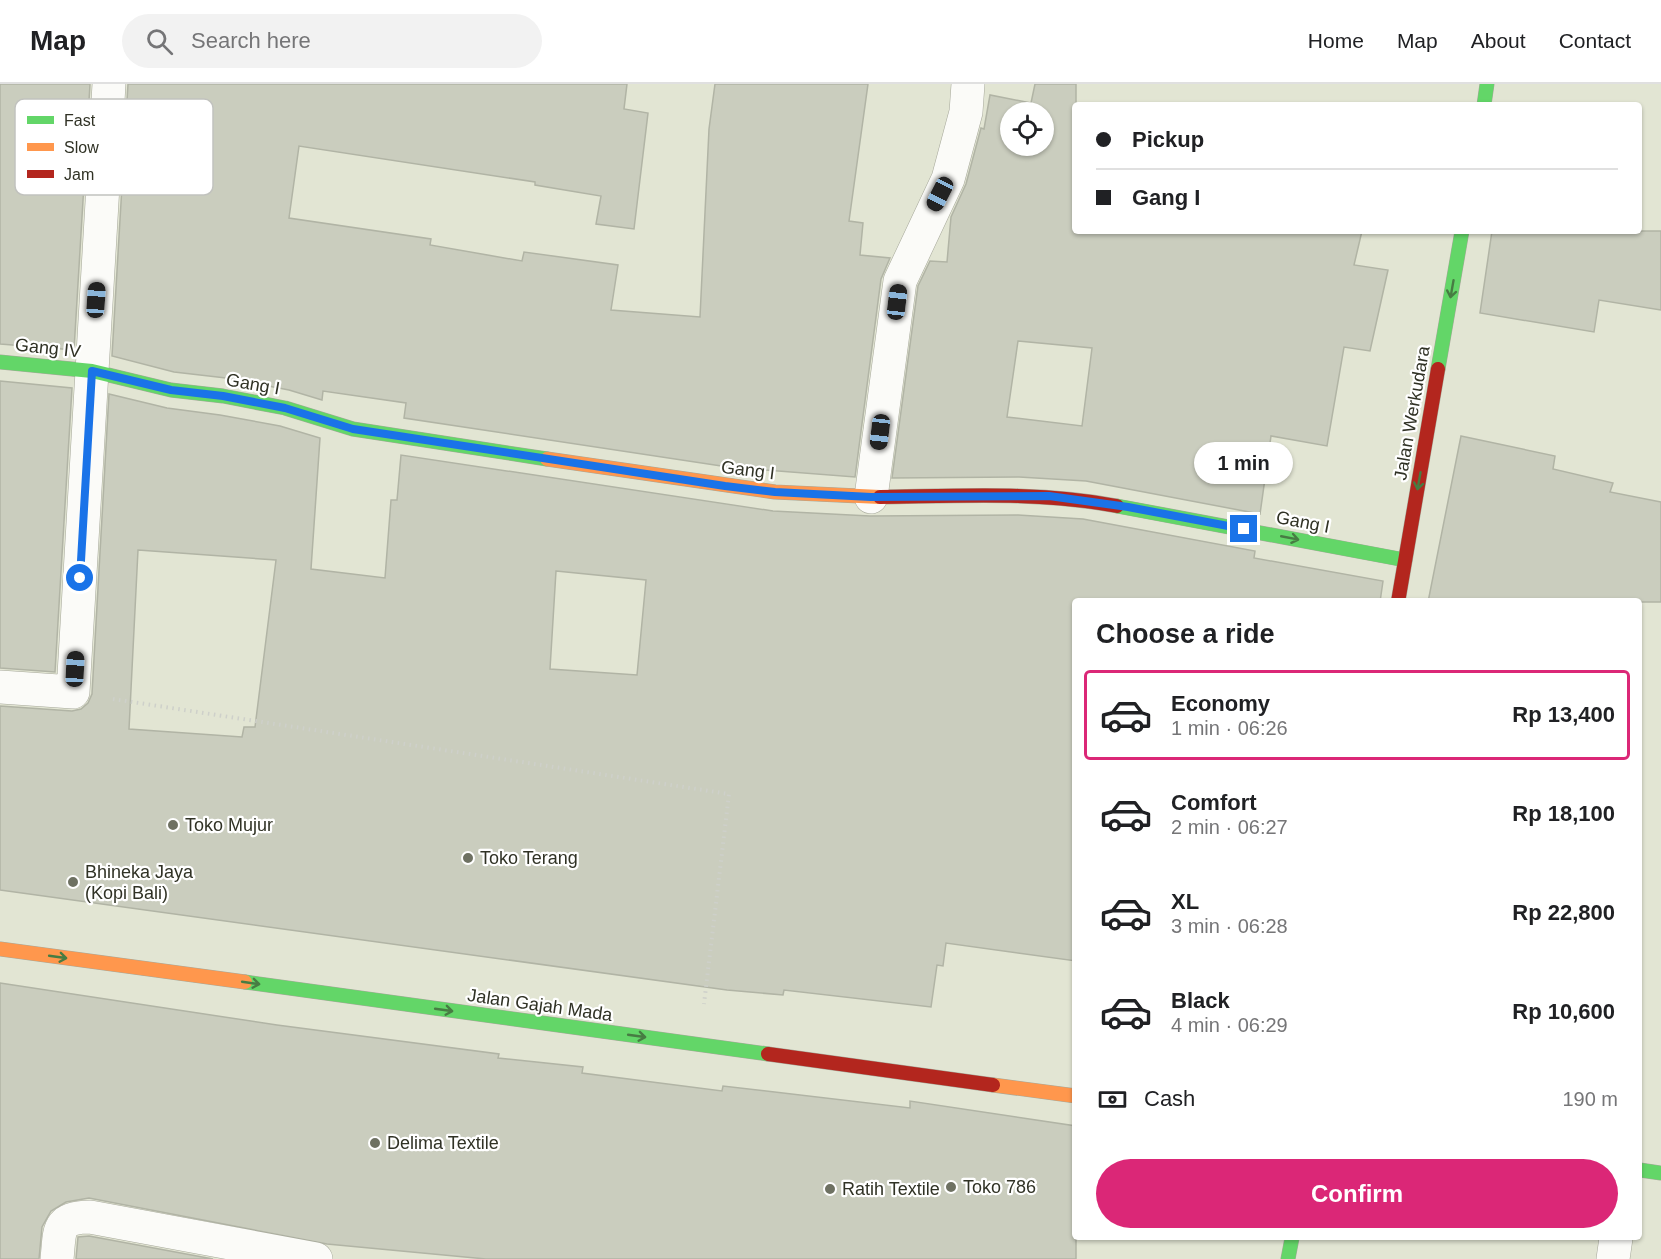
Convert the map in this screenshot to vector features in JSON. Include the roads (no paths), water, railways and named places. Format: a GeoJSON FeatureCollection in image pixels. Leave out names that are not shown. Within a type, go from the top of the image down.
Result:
{"type":"FeatureCollection","features":[{"type":"Feature","properties":{"kind":"street"},"geometry":{"type":"LineString","coordinates":[[108,99],[109,84]]}},
{"type":"Feature","properties":{"kind":"street"},"geometry":{"type":"LineString","coordinates":[[871,497],[900,280],[948,179],[966,112],[968,84]]}},
{"type":"Feature","properties":{"kind":"street"},"geometry":{"type":"LineString","coordinates":[[1484,102],[1487,84]]}},
{"type":"Feature","properties":{"kind":"street"},"geometry":{"type":"LineString","coordinates":[[0,687],[73,692],[102,195]]}},
{"type":"Feature","properties":{"kind":"street","name":"Jalan Werkudara"},"geometry":{"type":"LineString","coordinates":[[1399,598],[1461,234]]}},
{"type":"Feature","properties":{"kind":"street","name":"Gang IV"},"geometry":{"type":"LineString","coordinates":[[0,362],[92,371]]}},
{"type":"Feature","properties":{"kind":"street","name":"Gang I"},"geometry":{"type":"LineString","coordinates":[[92,371],[171,390],[223,396],[285,408],[353,429],[725,486],[775,492],[871,497],[1018,496],[1085,500],[1405,560]]}},
{"type":"Feature","properties":{"kind":"street","name":"Jalan Gajah Mada"},"geometry":{"type":"LineString","coordinates":[[0,949],[1072,1095]]}},
{"type":"Feature","properties":{"kind":"street"},"geometry":{"type":"LineString","coordinates":[[1642,1170],[1661,1173]]}},
{"type":"Feature","properties":{"kind":"street"},"geometry":{"type":"LineString","coordinates":[[57,1259],[60,1228],[75,1217],[90,1217],[217,1238],[316,1259]]}},
{"type":"Feature","properties":{"kind":"street"},"geometry":{"type":"LineString","coordinates":[[1288,1259],[1292,1240]]}},
{"type":"Feature","properties":{"kind":"street"},"geometry":{"type":"LineString","coordinates":[[1613,1259],[1616,1240]]}},
{"type":"Feature","properties":{"kind":"place","name":"Toko Mujur"},"geometry":{"type":"Point","coordinates":[173,825]}},
{"type":"Feature","properties":{"kind":"place","name":"Toko Terang"},"geometry":{"type":"Point","coordinates":[468,858]}},
{"type":"Feature","properties":{"kind":"place","name":"Bhineka Jaya (Kopi Bali)"},"geometry":{"type":"Point","coordinates":[73,882]}},
{"type":"Feature","properties":{"kind":"place","name":"Delima Textile"},"geometry":{"type":"Point","coordinates":[375,1143]}},
{"type":"Feature","properties":{"kind":"place","name":"Toko 786"},"geometry":{"type":"Point","coordinates":[951,1187]}},
{"type":"Feature","properties":{"kind":"place","name":"Ratih Textile"},"geometry":{"type":"Point","coordinates":[830,1189]}}]}
